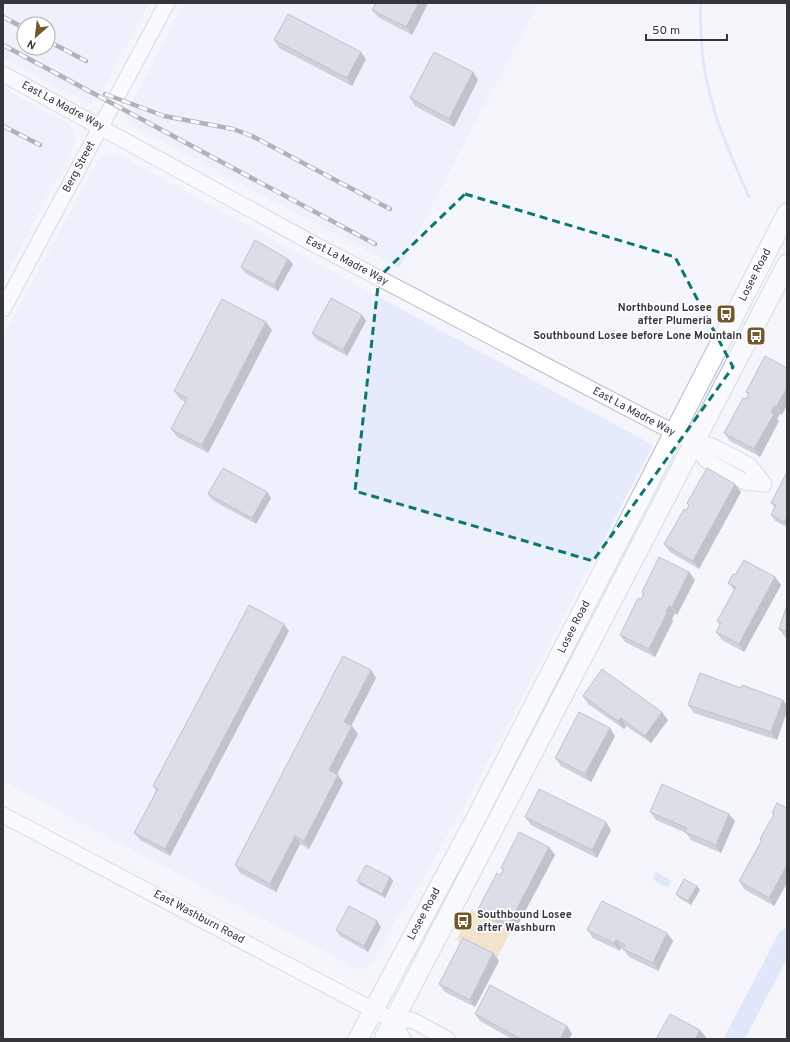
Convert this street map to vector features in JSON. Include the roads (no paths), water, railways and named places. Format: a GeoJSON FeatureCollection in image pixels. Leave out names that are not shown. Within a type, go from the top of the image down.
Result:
{"type":"FeatureCollection","features":[{"type":"Feature","properties":{"kind":"main road","name":"Losee Road"},"geometry":{"type":"LineString","coordinates":[[358,1039],[474,822],[787,213]]}},
{"type":"Feature","properties":{"kind":"main road","name":"Losee Road"},"geometry":{"type":"LineString","coordinates":[[384,1039],[787,264]]}},
{"type":"Feature","properties":{"kind":"street","name":"Berg Street"},"geometry":{"type":"LineString","coordinates":[[3,310],[167,3]]}},
{"type":"Feature","properties":{"kind":"street","name":"East La Madre Way"},"geometry":{"type":"LineString","coordinates":[[3,74],[312,243],[694,443]]}},
{"type":"Feature","properties":{"kind":"street","name":"East Washburn Road"},"geometry":{"type":"LineString","coordinates":[[3,815],[394,1021],[412,1020],[447,1039]]}},
{"type":"Feature","properties":{"kind":"street"},"geometry":{"type":"LineString","coordinates":[[394,1021],[403,1039]]}},
{"type":"Feature","properties":{"kind":"water"},"geometry":{"type":"Polygon","coordinates":[[[656,872],[672,881],[668,888],[652,879],[656,872]]]}},
{"type":"Feature","properties":{"kind":"waterway"},"geometry":{"type":"LineString","coordinates":[[701,3],[700,15],[706,78],[724,138],[749,197]]}},
{"type":"Feature","properties":{"kind":"waterway"},"geometry":{"type":"LineString","coordinates":[[734,1039],[787,938]]}},
{"type":"Feature","properties":{"kind":"railway"},"geometry":{"type":"LineString","coordinates":[[3,17],[16,24]]}},
{"type":"Feature","properties":{"kind":"railway"},"geometry":{"type":"LineString","coordinates":[[3,45],[375,244]]}},
{"type":"Feature","properties":{"kind":"railway"},"geometry":{"type":"LineString","coordinates":[[56,45],[86,61]]}},
{"type":"Feature","properties":{"kind":"railway"},"geometry":{"type":"LineString","coordinates":[[105,94],[164,116],[233,129],[252,136],[390,209]]}},
{"type":"Feature","properties":{"kind":"railway"},"geometry":{"type":"LineString","coordinates":[[3,126],[40,145]]}},
{"type":"Feature","properties":{"kind":"place","name":"Northbound Losee after Plumeria"},"geometry":{"type":"Point","coordinates":[726,314]}},
{"type":"Feature","properties":{"kind":"place","name":"Southbound Losee before Lone Mountain"},"geometry":{"type":"Point","coordinates":[756,336]}},
{"type":"Feature","properties":{"kind":"place","name":"Southbound Losee after Washburn"},"geometry":{"type":"Point","coordinates":[463,921]}}]}
